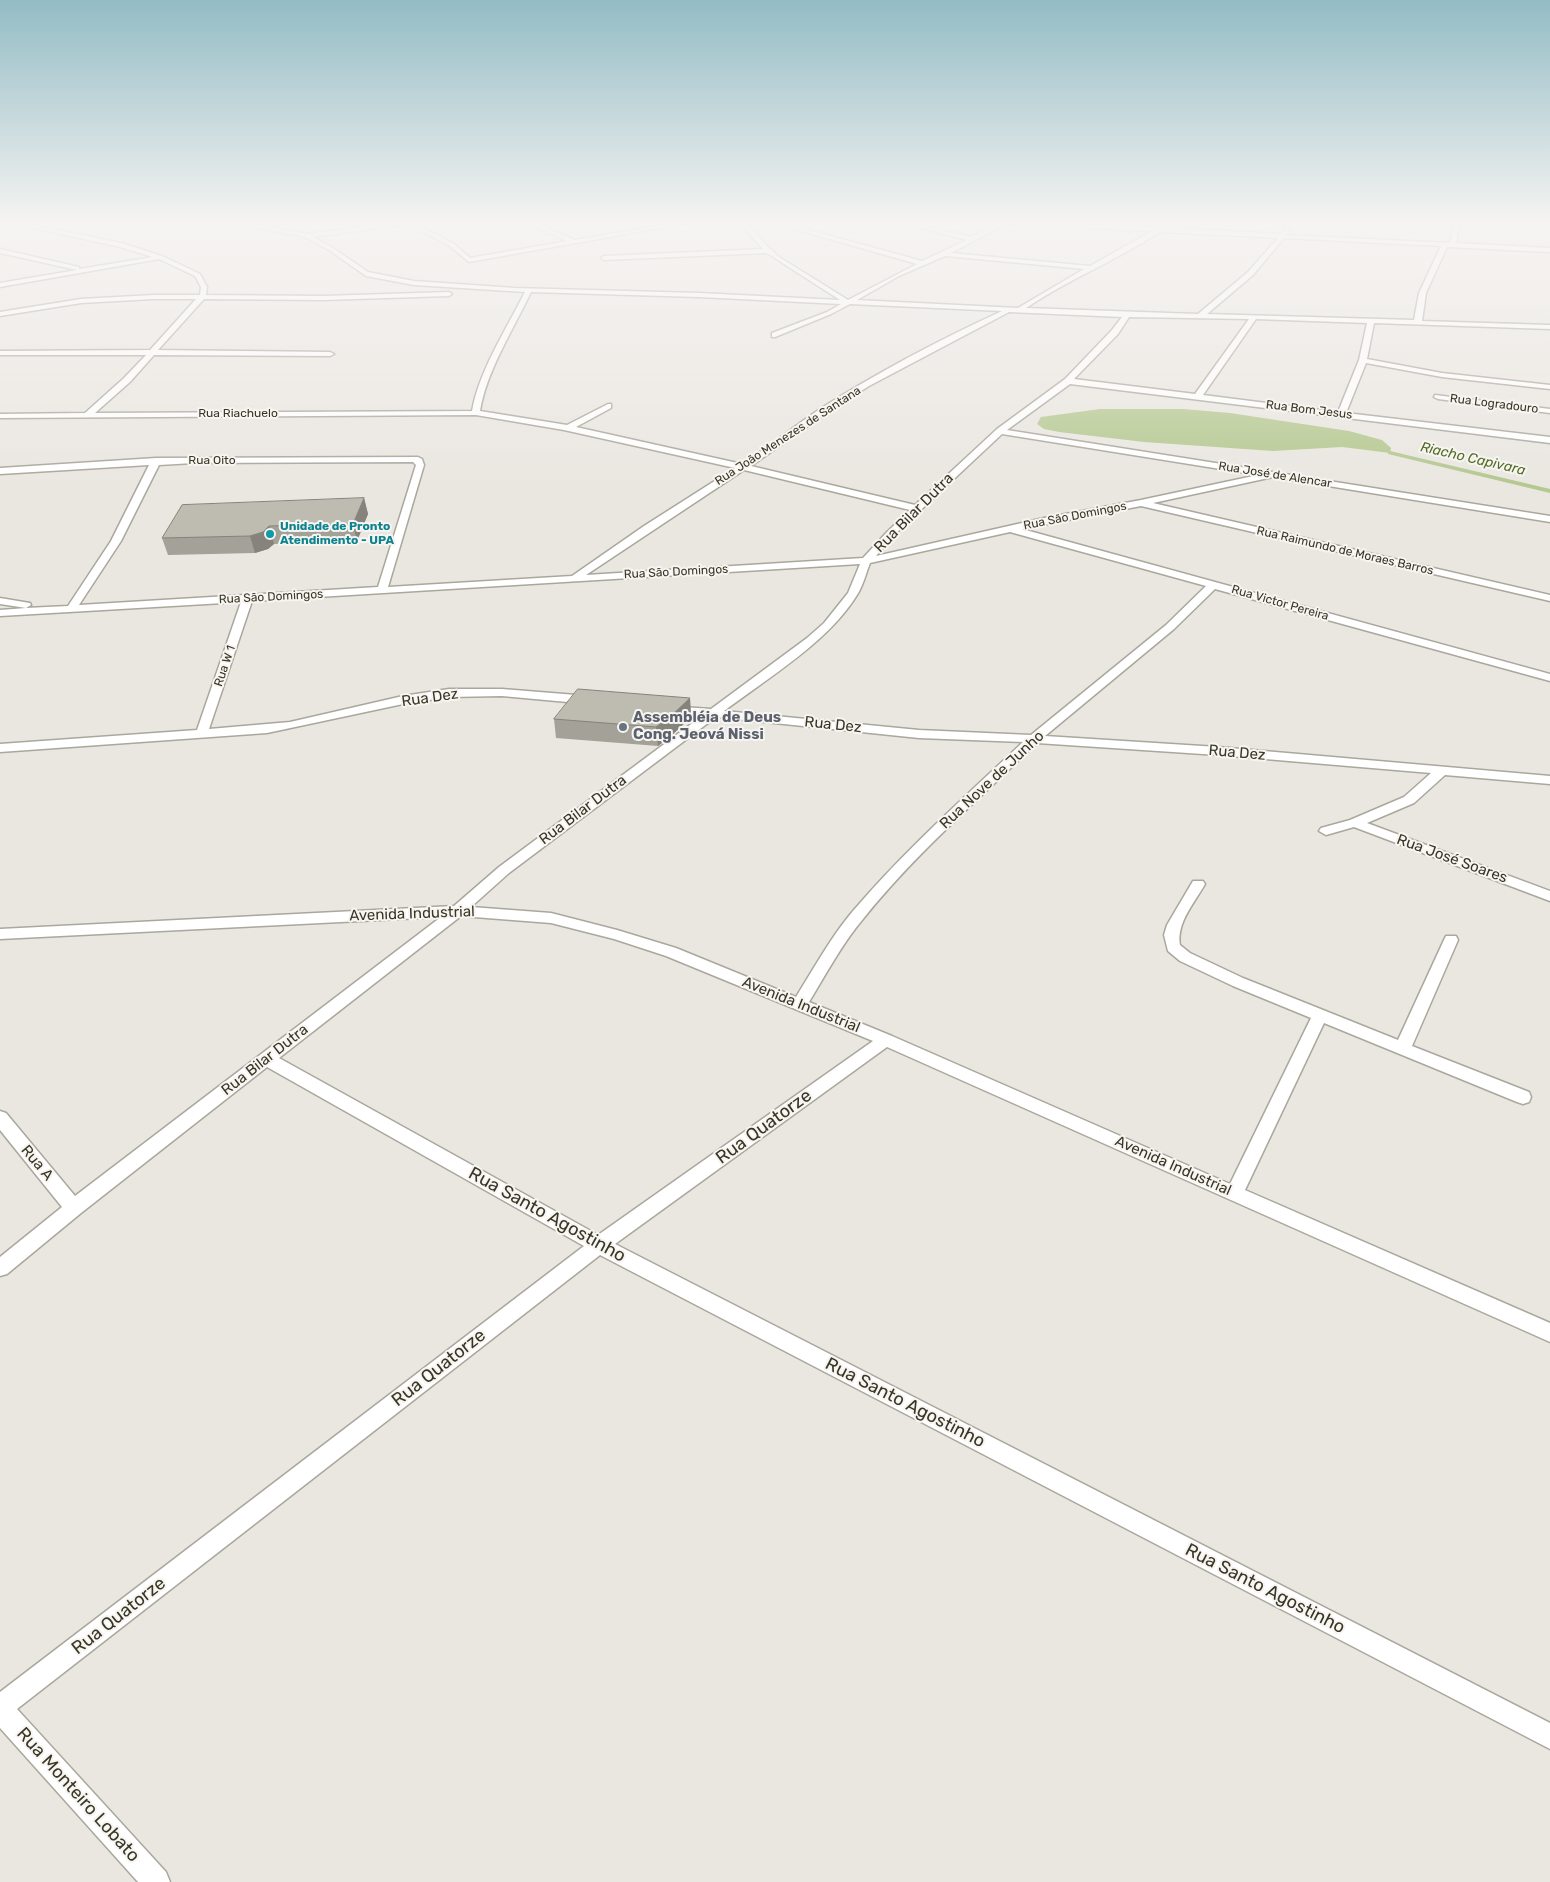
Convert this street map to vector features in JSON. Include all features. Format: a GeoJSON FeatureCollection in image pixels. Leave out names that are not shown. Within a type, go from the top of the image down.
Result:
{"type":"FeatureCollection","features":[{"type":"Feature","properties":{"kind":"street"},"geometry":{"type":"LineString","coordinates":[[0,314],[26,310]]}},
{"type":"Feature","properties":{"kind":"street"},"geometry":{"type":"LineString","coordinates":[[88,415],[126,380],[191,310]]}},
{"type":"Feature","properties":{"kind":"street"},"geometry":{"type":"LineString","coordinates":[[476,414],[478,400],[491,368],[519,310]]}},
{"type":"Feature","properties":{"kind":"street"},"geometry":{"type":"LineString","coordinates":[[775,335],[814,320],[834,310]]}},
{"type":"Feature","properties":{"kind":"street"},"geometry":{"type":"LineString","coordinates":[[1010,310],[1550,327]]}},
{"type":"Feature","properties":{"kind":"street","name":"Rua João Menezes de Santana"},"geometry":{"type":"LineString","coordinates":[[576,577],[620,546],[870,382],[921,353],[1014,310]]}},
{"type":"Feature","properties":{"kind":"street"},"geometry":{"type":"LineString","coordinates":[[1200,316],[1208,310]]}},
{"type":"Feature","properties":{"kind":"street"},"geometry":{"type":"LineString","coordinates":[[1417,310],[1418,323]]}},
{"type":"Feature","properties":{"kind":"street","name":"Rua Bilar Dutra"},"geometry":{"type":"LineString","coordinates":[[0,1268],[74,1208],[458,911],[504,870],[812,640],[828,625],[853,594],[866,561],[890,534],[1000,431],[1068,381],[1115,332],[1127,315]]}},
{"type":"Feature","properties":{"kind":"street"},"geometry":{"type":"LineString","coordinates":[[1198,396],[1254,317]]}},
{"type":"Feature","properties":{"kind":"street"},"geometry":{"type":"LineString","coordinates":[[1341,414],[1363,360],[1371,322]]}},
{"type":"Feature","properties":{"kind":"street"},"geometry":{"type":"LineString","coordinates":[[0,353],[330,354]]}},
{"type":"Feature","properties":{"kind":"street"},"geometry":{"type":"LineString","coordinates":[[1363,360],[1442,375],[1550,387]]}},
{"type":"Feature","properties":{"kind":"street","name":"Rua Bom Jesus"},"geometry":{"type":"LineString","coordinates":[[1068,381],[1550,440]]}},
{"type":"Feature","properties":{"kind":"street","name":"Rua Logradouro"},"geometry":{"type":"LineString","coordinates":[[1438,397],[1550,410]]}},
{"type":"Feature","properties":{"kind":"street"},"geometry":{"type":"LineString","coordinates":[[569,428],[608,406]]}},
{"type":"Feature","properties":{"kind":"street","name":"Rua Riachuelo"},"geometry":{"type":"LineString","coordinates":[[0,416],[476,414],[518,418],[743,466],[918,509]]}},
{"type":"Feature","properties":{"kind":"street","name":"Rua José de Alencar"},"geometry":{"type":"LineString","coordinates":[[1000,431],[1550,519]]}},
{"type":"Feature","properties":{"kind":"street","name":"Rua Oito"},"geometry":{"type":"LineString","coordinates":[[0,471],[156,461],[410,458],[418,460],[420,465],[382,590]]}},
{"type":"Feature","properties":{"kind":"street"},"geometry":{"type":"LineString","coordinates":[[72,609],[116,541],[156,461]]}},
{"type":"Feature","properties":{"kind":"street","name":"Rua São Domingos"},"geometry":{"type":"LineString","coordinates":[[46,610],[866,561],[1009,528],[1141,503],[1271,475]]}},
{"type":"Feature","properties":{"kind":"street","name":"Rua Raimundo de Moraes Barros"},"geometry":{"type":"LineString","coordinates":[[1141,503],[1550,598]]}},
{"type":"Feature","properties":{"kind":"street","name":"Rua Victor Pereira"},"geometry":{"type":"LineString","coordinates":[[1009,528],[1550,678]]}},
{"type":"Feature","properties":{"kind":"street","name":"Rua Nove de Junho"},"geometry":{"type":"LineString","coordinates":[[800,1004],[831,953],[857,916],[909,858],[1034,739],[1170,627],[1213,585]]}},
{"type":"Feature","properties":{"kind":"street","name":"Rua W 1"},"geometry":{"type":"LineString","coordinates":[[202,733],[248,598]]}},
{"type":"Feature","properties":{"kind":"street"},"geometry":{"type":"LineString","coordinates":[[0,601],[46,610]]}},
{"type":"Feature","properties":{"kind":"street"},"geometry":{"type":"LineString","coordinates":[[0,613],[46,610]]}},
{"type":"Feature","properties":{"kind":"street","name":"Rua Dez"},"geometry":{"type":"LineString","coordinates":[[0,748],[267,729],[307,724],[415,698],[450,694],[507,693],[598,701]]}},
{"type":"Feature","properties":{"kind":"street","name":"Rua Dez"},"geometry":{"type":"LineString","coordinates":[[656,707],[919,734],[1034,739],[1550,780]]}},
{"type":"Feature","properties":{"kind":"street"},"geometry":{"type":"LineString","coordinates":[[1326,832],[1355,823],[1409,800],[1442,770]]}},
{"type":"Feature","properties":{"kind":"street","name":"Rua José Soares"},"geometry":{"type":"LineString","coordinates":[[1355,823],[1550,896]]}},
{"type":"Feature","properties":{"kind":"street"},"geometry":{"type":"LineString","coordinates":[[1198,884],[1174,924],[1170,939],[1177,952],[1202,966],[1523,1097]]}},
{"type":"Feature","properties":{"kind":"street","name":"Avenida Industrial"},"geometry":{"type":"LineString","coordinates":[[0,934],[458,911],[551,918],[617,935],[671,952],[800,1004],[1235,1193],[1550,1333]]}},
{"type":"Feature","properties":{"kind":"street"},"geometry":{"type":"LineString","coordinates":[[1403,1048],[1451,940]]}},
{"type":"Feature","properties":{"kind":"street"},"geometry":{"type":"LineString","coordinates":[[1235,1193],[1320,1015]]}},
{"type":"Feature","properties":{"kind":"street","name":"Rua Quatorze"},"geometry":{"type":"LineString","coordinates":[[0,1708],[599,1245],[886,1040]]}},
{"type":"Feature","properties":{"kind":"street","name":"Rua Santo Agostinho"},"geometry":{"type":"LineString","coordinates":[[266,1059],[599,1245],[1550,1736]]}},
{"type":"Feature","properties":{"kind":"street","name":"Rua A"},"geometry":{"type":"LineString","coordinates":[[0,1118],[74,1208]]}},
{"type":"Feature","properties":{"kind":"street","name":"Rua Monteiro Lobato"},"geometry":{"type":"LineString","coordinates":[[0,1708],[156,1882]]}},
{"type":"Feature","properties":{"kind":"shaded area"},"geometry":{"type":"Polygon","coordinates":[[[1100,409],[1183,409],[1230,413],[1349,431],[1382,440],[1391,448],[1390,453],[1342,447],[1273,451],[1144,442],[1059,432],[1044,429],[1037,424],[1041,417],[1100,409]]]}},
{"type":"Feature","properties":{"kind":"building"},"geometry":{"type":"Polygon","coordinates":[[[364,498],[353,524],[269,526],[263,532],[250,536],[162,538],[182,505],[364,498]]]}},
{"type":"Feature","properties":{"kind":"building"},"geometry":{"type":"Polygon","coordinates":[[[578,689],[690,698],[656,727],[554,719],[578,689]]]}},
{"type":"Feature","properties":{"kind":"waterway","name":"Riacho Capivara"},"geometry":{"type":"LineString","coordinates":[[1390,453],[1550,491]]}},
{"type":"Feature","properties":{"kind":"place","name":"Unidade de Pronto Atendimento - UPA"},"geometry":{"type":"Point","coordinates":[270,534]}},
{"type":"Feature","properties":{"kind":"place","name":"Assembléia de Deus Cong. Jeová Nissi"},"geometry":{"type":"Point","coordinates":[623,727]}}]}
